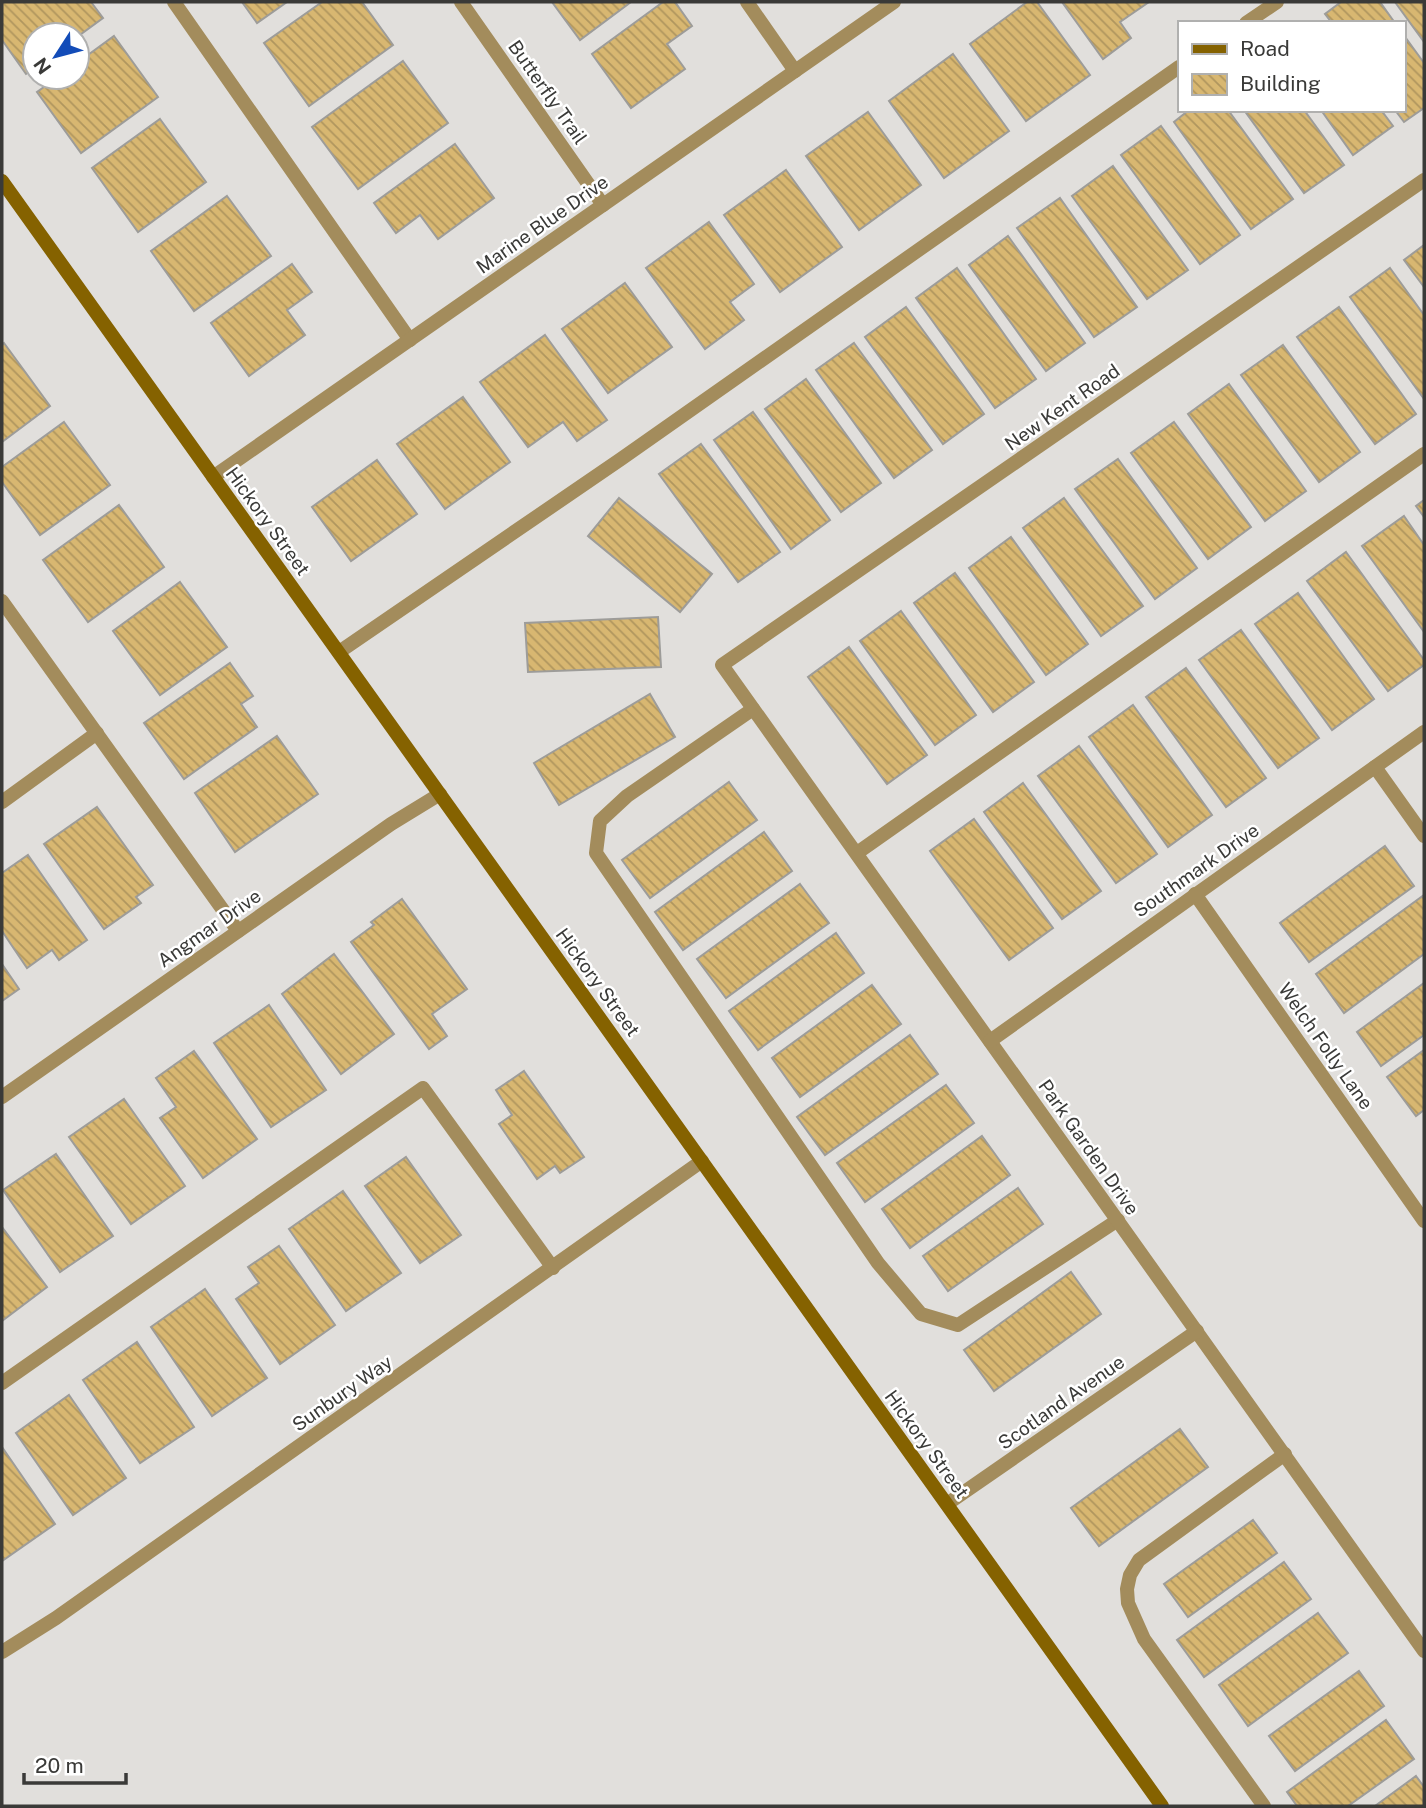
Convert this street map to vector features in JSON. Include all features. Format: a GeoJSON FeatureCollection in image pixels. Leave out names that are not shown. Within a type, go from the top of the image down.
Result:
{"type":"FeatureCollection","features":[{"type":"Feature","properties":{"kind":"street"},"geometry":{"type":"LineString","coordinates":[[174,2],[410,340]]}},
{"type":"Feature","properties":{"kind":"street","name":"Butterfly Trail"},"geometry":{"type":"LineString","coordinates":[[461,2],[603,205]]}},
{"type":"Feature","properties":{"kind":"street"},"geometry":{"type":"LineString","coordinates":[[747,2],[795,71]]}},
{"type":"Feature","properties":{"kind":"street","name":"Marine Blue Drive"},"geometry":{"type":"LineString","coordinates":[[214,477],[894,2]]}},
{"type":"Feature","properties":{"kind":"street"},"geometry":{"type":"LineString","coordinates":[[1249,21],[1277,2]]}},
{"type":"Feature","properties":{"kind":"street"},"geometry":{"type":"LineString","coordinates":[[339,652],[621,459],[1178,68]]}},
{"type":"Feature","properties":{"kind":"street","name":"New Kent Road"},"geometry":{"type":"LineString","coordinates":[[722,665],[1424,180]]}},
{"type":"Feature","properties":{"kind":"street","name":"Hickory Street"},"geometry":{"type":"LineString","coordinates":[[2,181],[1162,1806]]}},
{"type":"Feature","properties":{"kind":"street"},"geometry":{"type":"LineString","coordinates":[[857,853],[1424,454]]}},
{"type":"Feature","properties":{"kind":"street"},"geometry":{"type":"LineString","coordinates":[[2,601],[238,932]]}},
{"type":"Feature","properties":{"kind":"street","name":"Park Garden Drive"},"geometry":{"type":"LineString","coordinates":[[722,665],[1424,1651]]}},
{"type":"Feature","properties":{"kind":"street"},"geometry":{"type":"LineString","coordinates":[[753,709],[627,796],[600,821],[596,853],[877,1263],[921,1314],[958,1325],[1118,1220]]}},
{"type":"Feature","properties":{"kind":"street","name":"Southmark Drive"},"geometry":{"type":"LineString","coordinates":[[990,1041],[1424,732]]}},
{"type":"Feature","properties":{"kind":"street"},"geometry":{"type":"LineString","coordinates":[[2,802],[97,733]]}},
{"type":"Feature","properties":{"kind":"street"},"geometry":{"type":"LineString","coordinates":[[1375,767],[1424,836]]}},
{"type":"Feature","properties":{"kind":"street","name":"Angmar Drive"},"geometry":{"type":"LineString","coordinates":[[2,1097],[391,824],[440,794]]}},
{"type":"Feature","properties":{"kind":"street","name":"Welch Folly Lane"},"geometry":{"type":"LineString","coordinates":[[1195,894],[1424,1221]]}},
{"type":"Feature","properties":{"kind":"street"},"geometry":{"type":"LineString","coordinates":[[2,1383],[423,1088],[553,1268]]}},
{"type":"Feature","properties":{"kind":"street","name":"Sunbury Way"},"geometry":{"type":"LineString","coordinates":[[2,1652],[67,1610],[702,1161]]}},
{"type":"Feature","properties":{"kind":"street","name":"Scotland Avenue"},"geometry":{"type":"LineString","coordinates":[[947,1504],[1197,1331]]}},
{"type":"Feature","properties":{"kind":"street"},"geometry":{"type":"LineString","coordinates":[[1264,1806],[1144,1639],[1128,1603],[1127,1588],[1130,1575],[1139,1560],[1285,1454]]}},
{"type":"Feature","properties":{"kind":"building"},"geometry":{"type":"Polygon","coordinates":[[[2,2],[91,2],[103,18],[91,27],[91,21],[21,21],[21,67],[2,40],[2,2]]]}},
{"type":"Feature","properties":{"kind":"building"},"geometry":{"type":"Polygon","coordinates":[[[242,2],[287,2],[257,23],[242,2]]]}},
{"type":"Feature","properties":{"kind":"building"},"geometry":{"type":"Polygon","coordinates":[[[322,2],[362,2],[393,45],[309,106],[264,43],[322,2]]]}},
{"type":"Feature","properties":{"kind":"building"},"geometry":{"type":"Polygon","coordinates":[[[552,2],[631,2],[580,40],[552,2]]]}},
{"type":"Feature","properties":{"kind":"building"},"geometry":{"type":"Polygon","coordinates":[[[663,2],[675,2],[692,26],[667,44],[685,69],[631,108],[592,54],[663,2]]]}},
{"type":"Feature","properties":{"kind":"building"},"geometry":{"type":"Polygon","coordinates":[[[1027,2],[1037,2],[1090,75],[1026,121],[970,44],[1027,2]]]}},
{"type":"Feature","properties":{"kind":"building"},"geometry":{"type":"Polygon","coordinates":[[[1062,2],[1149,2],[1120,22],[1131,38],[1103,59],[1062,2]]]}},
{"type":"Feature","properties":{"kind":"building"},"geometry":{"type":"Polygon","coordinates":[[[1341,2],[1380,2],[1394,21],[1330,21],[1325,14],[1341,2]]]}},
{"type":"Feature","properties":{"kind":"building"},"geometry":{"type":"Polygon","coordinates":[[[1395,2],[1424,2],[1424,42],[1395,2]]]}},
{"type":"Feature","properties":{"kind":"building"},"geometry":{"type":"Polygon","coordinates":[[[114,36],[158,97],[81,153],[37,92],[91,91],[91,53],[114,36]]]}},
{"type":"Feature","properties":{"kind":"building"},"geometry":{"type":"Polygon","coordinates":[[[1405,37],[1424,63],[1424,108],[1404,122],[1396,112],[1405,112],[1405,37]]]}},
{"type":"Feature","properties":{"kind":"building"},"geometry":{"type":"Polygon","coordinates":[[[953,54],[1009,131],[944,178],[889,101],[953,54]]]}},
{"type":"Feature","properties":{"kind":"building"},"geometry":{"type":"Polygon","coordinates":[[[403,61],[448,123],[358,189],[312,127],[403,61]]]}},
{"type":"Feature","properties":{"kind":"building"},"geometry":{"type":"Polygon","coordinates":[[[868,112],[921,185],[859,230],[806,156],[868,112]]]}},
{"type":"Feature","properties":{"kind":"building"},"geometry":{"type":"Polygon","coordinates":[[[1186,112],[1229,112],[1293,199],[1251,229],[1174,122],[1186,112]]]}},
{"type":"Feature","properties":{"kind":"building"},"geometry":{"type":"Polygon","coordinates":[[[1245,112],[1305,112],[1344,165],[1304,193],[1245,112]]]}},
{"type":"Feature","properties":{"kind":"building"},"geometry":{"type":"Polygon","coordinates":[[[1322,112],[1382,112],[1393,126],[1353,155],[1322,112]]]}},
{"type":"Feature","properties":{"kind":"building"},"geometry":{"type":"Polygon","coordinates":[[[160,119],[206,182],[138,232],[92,168],[160,119]]]}},
{"type":"Feature","properties":{"kind":"building"},"geometry":{"type":"Polygon","coordinates":[[[1161,126],[1240,235],[1200,264],[1121,155],[1161,126]]]}},
{"type":"Feature","properties":{"kind":"building"},"geometry":{"type":"Polygon","coordinates":[[[455,144],[494,198],[438,239],[420,215],[396,233],[374,203],[455,144]]]}},
{"type":"Feature","properties":{"kind":"building"},"geometry":{"type":"Polygon","coordinates":[[[1113,166],[1188,270],[1147,299],[1072,196],[1113,166]]]}},
{"type":"Feature","properties":{"kind":"building"},"geometry":{"type":"Polygon","coordinates":[[[786,170],[842,247],[780,292],[724,215],[786,170]]]}},
{"type":"Feature","properties":{"kind":"building"},"geometry":{"type":"Polygon","coordinates":[[[227,196],[271,256],[194,311],[151,251],[227,196]]]}},
{"type":"Feature","properties":{"kind":"building"},"geometry":{"type":"Polygon","coordinates":[[[1060,198],[1137,307],[1094,337],[1017,228],[1060,198]]]}},
{"type":"Feature","properties":{"kind":"building"},"geometry":{"type":"Polygon","coordinates":[[[709,222],[754,284],[730,302],[744,320],[705,349],[646,268],[709,222]]]}},
{"type":"Feature","properties":{"kind":"building"},"geometry":{"type":"Polygon","coordinates":[[[1008,236],[1085,343],[1046,371],[969,265],[1008,236]]]}},
{"type":"Feature","properties":{"kind":"building"},"geometry":{"type":"Polygon","coordinates":[[[1424,245],[1424,287],[1404,260],[1424,245]]]}},
{"type":"Feature","properties":{"kind":"building"},"geometry":{"type":"Polygon","coordinates":[[[292,264],[312,292],[287,310],[305,335],[249,376],[211,323],[292,264]]]}},
{"type":"Feature","properties":{"kind":"building"},"geometry":{"type":"Polygon","coordinates":[[[957,268],[1036,379],[995,408],[916,298],[957,268]]]}},
{"type":"Feature","properties":{"kind":"building"},"geometry":{"type":"Polygon","coordinates":[[[1390,268],[1424,315],[1424,399],[1350,297],[1390,268]]]}},
{"type":"Feature","properties":{"kind":"building"},"geometry":{"type":"Polygon","coordinates":[[[625,283],[672,347],[608,393],[562,329],[625,283]]]}},
{"type":"Feature","properties":{"kind":"building"},"geometry":{"type":"Polygon","coordinates":[[[906,307],[984,414],[943,444],[865,337],[906,307]]]}},
{"type":"Feature","properties":{"kind":"building"},"geometry":{"type":"Polygon","coordinates":[[[1339,307],[1416,414],[1375,444],[1297,337],[1339,307]]]}},
{"type":"Feature","properties":{"kind":"building"},"geometry":{"type":"Polygon","coordinates":[[[545,335],[607,420],[577,441],[563,422],[528,447],[480,382],[545,335]]]}},
{"type":"Feature","properties":{"kind":"building"},"geometry":{"type":"Polygon","coordinates":[[[4,343],[50,406],[2,442],[2,345],[4,343]]]}},
{"type":"Feature","properties":{"kind":"building"},"geometry":{"type":"Polygon","coordinates":[[[854,343],[932,450],[894,478],[816,370],[854,343]]]}},
{"type":"Feature","properties":{"kind":"building"},"geometry":{"type":"Polygon","coordinates":[[[1283,345],[1360,452],[1319,482],[1241,375],[1283,345]]]}},
{"type":"Feature","properties":{"kind":"building"},"geometry":{"type":"Polygon","coordinates":[[[806,379],[881,483],[841,512],[765,409],[806,379]]]}},
{"type":"Feature","properties":{"kind":"building"},"geometry":{"type":"Polygon","coordinates":[[[1229,384],[1306,491],[1265,521],[1188,414],[1229,384]]]}},
{"type":"Feature","properties":{"kind":"building"},"geometry":{"type":"Polygon","coordinates":[[[463,397],[510,462],[445,509],[397,444],[463,397]]]}},
{"type":"Feature","properties":{"kind":"building"},"geometry":{"type":"Polygon","coordinates":[[[753,412],[830,520],[791,549],[714,440],[753,412]]]}},
{"type":"Feature","properties":{"kind":"building"},"geometry":{"type":"Polygon","coordinates":[[[64,422],[110,485],[40,535],[2,482],[2,467],[64,422]]]}},
{"type":"Feature","properties":{"kind":"building"},"geometry":{"type":"Polygon","coordinates":[[[1174,422],[1251,527],[1208,559],[1131,453],[1174,422]]]}},
{"type":"Feature","properties":{"kind":"building"},"geometry":{"type":"Polygon","coordinates":[[[701,444],[780,552],[738,582],[659,474],[701,444]]]}},
{"type":"Feature","properties":{"kind":"building"},"geometry":{"type":"Polygon","coordinates":[[[1118,459],[1197,568],[1155,599],[1075,489],[1118,459]]]}},
{"type":"Feature","properties":{"kind":"building"},"geometry":{"type":"Polygon","coordinates":[[[377,460],[417,514],[351,561],[312,507],[377,460]]]}},
{"type":"Feature","properties":{"kind":"building"},"geometry":{"type":"Polygon","coordinates":[[[619,498],[712,574],[680,612],[588,536],[619,498]]]}},
{"type":"Feature","properties":{"kind":"building"},"geometry":{"type":"Polygon","coordinates":[[[1064,498],[1143,606],[1101,636],[1023,528],[1064,498]]]}},
{"type":"Feature","properties":{"kind":"building"},"geometry":{"type":"Polygon","coordinates":[[[1424,500],[1424,517],[1416,506],[1424,500]]]}},
{"type":"Feature","properties":{"kind":"building"},"geometry":{"type":"Polygon","coordinates":[[[119,505],[164,567],[88,622],[43,560],[119,505]]]}},
{"type":"Feature","properties":{"kind":"building"},"geometry":{"type":"Polygon","coordinates":[[[1404,516],[1424,545],[1424,632],[1362,546],[1404,516]]]}},
{"type":"Feature","properties":{"kind":"building"},"geometry":{"type":"Polygon","coordinates":[[[1011,537],[1088,644],[1046,675],[969,568],[1011,537]]]}},
{"type":"Feature","properties":{"kind":"building"},"geometry":{"type":"Polygon","coordinates":[[[1346,552],[1424,660],[1424,665],[1388,691],[1307,581],[1346,552]]]}},
{"type":"Feature","properties":{"kind":"building"},"geometry":{"type":"Polygon","coordinates":[[[955,573],[1034,682],[993,712],[914,603],[955,573]]]}},
{"type":"Feature","properties":{"kind":"building"},"geometry":{"type":"Polygon","coordinates":[[[180,582],[227,647],[160,695],[113,631],[180,582]]]}},
{"type":"Feature","properties":{"kind":"building"},"geometry":{"type":"Polygon","coordinates":[[[1298,593],[1374,699],[1332,730],[1255,624],[1298,593]]]}},
{"type":"Feature","properties":{"kind":"building"},"geometry":{"type":"Polygon","coordinates":[[[901,611],[976,715],[935,745],[860,641],[901,611]]]}},
{"type":"Feature","properties":{"kind":"building"},"geometry":{"type":"Polygon","coordinates":[[[658,617],[661,667],[528,672],[525,623],[658,617]]]}},
{"type":"Feature","properties":{"kind":"building"},"geometry":{"type":"Polygon","coordinates":[[[1241,630],[1319,738],[1278,768],[1199,660],[1241,630]]]}},
{"type":"Feature","properties":{"kind":"building"},"geometry":{"type":"Polygon","coordinates":[[[849,647],[927,755],[887,784],[808,677],[849,647]]]}},
{"type":"Feature","properties":{"kind":"building"},"geometry":{"type":"Polygon","coordinates":[[[230,663],[253,696],[241,704],[257,727],[184,779],[144,723],[230,663]]]}},
{"type":"Feature","properties":{"kind":"building"},"geometry":{"type":"Polygon","coordinates":[[[1186,668],[1266,778],[1226,807],[1146,697],[1186,668]]]}},
{"type":"Feature","properties":{"kind":"building"},"geometry":{"type":"Polygon","coordinates":[[[650,694],[675,737],[559,805],[534,763],[650,694]]]}},
{"type":"Feature","properties":{"kind":"building"},"geometry":{"type":"Polygon","coordinates":[[[1133,705],[1212,815],[1168,847],[1089,737],[1133,705]]]}},
{"type":"Feature","properties":{"kind":"building"},"geometry":{"type":"Polygon","coordinates":[[[277,736],[318,794],[235,852],[195,793],[277,736]]]}},
{"type":"Feature","properties":{"kind":"building"},"geometry":{"type":"Polygon","coordinates":[[[1079,746],[1157,854],[1116,883],[1038,776],[1079,746]]]}},
{"type":"Feature","properties":{"kind":"building"},"geometry":{"type":"Polygon","coordinates":[[[729,782],[757,820],[650,898],[622,860],[729,782]]]}},
{"type":"Feature","properties":{"kind":"building"},"geometry":{"type":"Polygon","coordinates":[[[1023,783],[1101,891],[1062,919],[984,812],[1023,783]]]}},
{"type":"Feature","properties":{"kind":"building"},"geometry":{"type":"Polygon","coordinates":[[[97,807],[153,885],[136,897],[141,903],[104,929],[44,844],[97,807]]]}},
{"type":"Feature","properties":{"kind":"building"},"geometry":{"type":"Polygon","coordinates":[[[974,819],[1053,928],[1009,960],[930,851],[974,819]]]}},
{"type":"Feature","properties":{"kind":"building"},"geometry":{"type":"Polygon","coordinates":[[[764,832],[792,871],[683,950],[655,912],[764,832]]]}},
{"type":"Feature","properties":{"kind":"building"},"geometry":{"type":"Polygon","coordinates":[[[1385,846],[1414,886],[1309,962],[1280,923],[1385,846]]]}},
{"type":"Feature","properties":{"kind":"building"},"geometry":{"type":"Polygon","coordinates":[[[28,855],[87,940],[59,960],[52,950],[27,968],[2,931],[2,873],[28,855]]]}},
{"type":"Feature","properties":{"kind":"building"},"geometry":{"type":"Polygon","coordinates":[[[800,884],[829,923],[726,998],[697,959],[800,884]]]}},
{"type":"Feature","properties":{"kind":"building"},"geometry":{"type":"Polygon","coordinates":[[[1424,895],[1424,954],[1344,1013],[1316,974],[1424,895]]]}},
{"type":"Feature","properties":{"kind":"building"},"geometry":{"type":"Polygon","coordinates":[[[402,899],[467,989],[432,1014],[447,1036],[429,1049],[351,942],[374,925],[371,922],[402,899]]]}},
{"type":"Feature","properties":{"kind":"building"},"geometry":{"type":"Polygon","coordinates":[[[836,933],[864,973],[758,1050],[729,1011],[836,933]]]}},
{"type":"Feature","properties":{"kind":"building"},"geometry":{"type":"Polygon","coordinates":[[[334,954],[394,1034],[341,1074],[282,994],[334,954]]]}},
{"type":"Feature","properties":{"kind":"building"},"geometry":{"type":"Polygon","coordinates":[[[2,964],[19,989],[2,1001],[2,964]]]}},
{"type":"Feature","properties":{"kind":"building"},"geometry":{"type":"Polygon","coordinates":[[[1424,983],[1424,1035],[1381,1066],[1357,1032],[1424,983]]]}},
{"type":"Feature","properties":{"kind":"building"},"geometry":{"type":"Polygon","coordinates":[[[872,985],[901,1024],[800,1097],[772,1058],[872,985]]]}},
{"type":"Feature","properties":{"kind":"building"},"geometry":{"type":"Polygon","coordinates":[[[269,1005],[326,1090],[271,1127],[214,1043],[269,1005]]]}},
{"type":"Feature","properties":{"kind":"building"},"geometry":{"type":"Polygon","coordinates":[[[910,1035],[938,1074],[825,1155],[797,1117],[910,1035]]]}},
{"type":"Feature","properties":{"kind":"building"},"geometry":{"type":"Polygon","coordinates":[[[1424,1050],[1424,1110],[1416,1116],[1387,1077],[1424,1050]]]}},
{"type":"Feature","properties":{"kind":"building"},"geometry":{"type":"Polygon","coordinates":[[[194,1051],[257,1139],[203,1178],[160,1118],[176,1107],[156,1078],[194,1051]]]}},
{"type":"Feature","properties":{"kind":"building"},"geometry":{"type":"Polygon","coordinates":[[[524,1071],[584,1157],[560,1173],[555,1166],[537,1179],[499,1124],[512,1115],[496,1090],[524,1071]]]}},
{"type":"Feature","properties":{"kind":"building"},"geometry":{"type":"Polygon","coordinates":[[[946,1085],[974,1123],[865,1202],[837,1163],[946,1085]]]}},
{"type":"Feature","properties":{"kind":"building"},"geometry":{"type":"Polygon","coordinates":[[[124,1099],[185,1186],[131,1224],[69,1137],[124,1099]]]}},
{"type":"Feature","properties":{"kind":"building"},"geometry":{"type":"Polygon","coordinates":[[[982,1136],[1010,1175],[910,1248],[882,1209],[982,1136]]]}},
{"type":"Feature","properties":{"kind":"building"},"geometry":{"type":"Polygon","coordinates":[[[56,1154],[113,1236],[60,1272],[3,1190],[56,1154]]]}},
{"type":"Feature","properties":{"kind":"building"},"geometry":{"type":"Polygon","coordinates":[[[406,1157],[461,1235],[420,1263],[365,1186],[406,1157]]]}},
{"type":"Feature","properties":{"kind":"building"},"geometry":{"type":"Polygon","coordinates":[[[1018,1188],[1043,1224],[948,1291],[923,1256],[1018,1188]]]}},
{"type":"Feature","properties":{"kind":"building"},"geometry":{"type":"Polygon","coordinates":[[[343,1191],[401,1273],[346,1311],[289,1229],[343,1191]]]}},
{"type":"Feature","properties":{"kind":"building"},"geometry":{"type":"Polygon","coordinates":[[[2,1227],[47,1287],[2,1321],[2,1227]]]}},
{"type":"Feature","properties":{"kind":"building"},"geometry":{"type":"Polygon","coordinates":[[[279,1246],[335,1325],[280,1364],[236,1299],[259,1283],[248,1267],[279,1246]]]}},
{"type":"Feature","properties":{"kind":"building"},"geometry":{"type":"Polygon","coordinates":[[[1071,1272],[1101,1314],[994,1391],[964,1350],[1071,1272]]]}},
{"type":"Feature","properties":{"kind":"building"},"geometry":{"type":"Polygon","coordinates":[[[205,1289],[267,1378],[212,1416],[151,1327],[205,1289]]]}},
{"type":"Feature","properties":{"kind":"building"},"geometry":{"type":"Polygon","coordinates":[[[137,1342],[194,1427],[140,1463],[83,1380],[137,1342]]]}},
{"type":"Feature","properties":{"kind":"building"},"geometry":{"type":"Polygon","coordinates":[[[69,1395],[126,1478],[73,1515],[16,1433],[69,1395]]]}},
{"type":"Feature","properties":{"kind":"building"},"geometry":{"type":"Polygon","coordinates":[[[1180,1429],[1208,1467],[1099,1546],[1071,1508],[1180,1429]]]}},
{"type":"Feature","properties":{"kind":"building"},"geometry":{"type":"Polygon","coordinates":[[[2,1447],[55,1524],[2,1561],[2,1447]]]}},
{"type":"Feature","properties":{"kind":"building"},"geometry":{"type":"Polygon","coordinates":[[[1253,1520],[1277,1553],[1188,1617],[1164,1584],[1253,1520]]]}},
{"type":"Feature","properties":{"kind":"building"},"geometry":{"type":"Polygon","coordinates":[[[1284,1562],[1311,1599],[1204,1677],[1177,1640],[1284,1562]]]}},
{"type":"Feature","properties":{"kind":"building"},"geometry":{"type":"Polygon","coordinates":[[[1318,1613],[1348,1653],[1248,1726],[1219,1685],[1318,1613]]]}},
{"type":"Feature","properties":{"kind":"building"},"geometry":{"type":"Polygon","coordinates":[[[1359,1671],[1384,1706],[1295,1771],[1269,1736],[1359,1671]]]}},
{"type":"Feature","properties":{"kind":"building"},"geometry":{"type":"Polygon","coordinates":[[[1386,1720],[1414,1759],[1348,1806],[1297,1806],[1287,1792],[1386,1720]]]}},
{"type":"Feature","properties":{"kind":"building"},"geometry":{"type":"Polygon","coordinates":[[[1416,1776],[1424,1787],[1424,1806],[1375,1806],[1416,1776]]]}}]}
